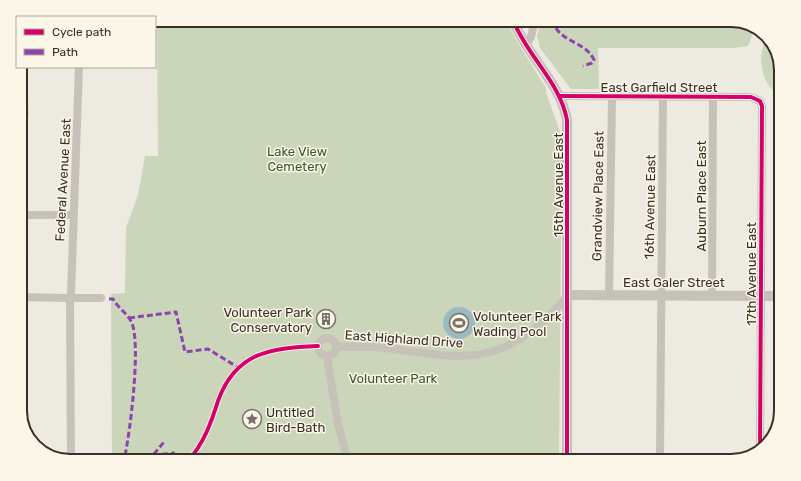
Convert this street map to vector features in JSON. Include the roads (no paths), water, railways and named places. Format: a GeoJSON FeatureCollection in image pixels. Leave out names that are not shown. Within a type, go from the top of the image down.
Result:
{"type":"FeatureCollection","features":[{"type":"Feature","properties":{"kind":"street","name":"15th Avenue East"},"geometry":{"type":"LineString","coordinates":[[516,27],[525,45],[560,96],[568,127],[567,454]]}},
{"type":"Feature","properties":{"kind":"street"},"geometry":{"type":"LineString","coordinates":[[525,45],[531,38],[533,27]]}},
{"type":"Feature","properties":{"kind":"street","name":"Federal Avenue East"},"geometry":{"type":"LineString","coordinates":[[71,454],[70,298],[79,68]]}},
{"type":"Feature","properties":{"kind":"street","name":"East Garfield Street"},"geometry":{"type":"LineString","coordinates":[[560,96],[757,98]]}},
{"type":"Feature","properties":{"kind":"street","name":"Grandview Place East"},"geometry":{"type":"LineString","coordinates":[[609,295],[612,96]]}},
{"type":"Feature","properties":{"kind":"street","name":"16th Avenue East"},"geometry":{"type":"LineString","coordinates":[[660,454],[663,97]]}},
{"type":"Feature","properties":{"kind":"street","name":"Auburn Place East"},"geometry":{"type":"LineString","coordinates":[[712,296],[713,97]]}},
{"type":"Feature","properties":{"kind":"street","name":"17th Avenue East"},"geometry":{"type":"LineString","coordinates":[[757,98],[762,106],[760,442]]}},
{"type":"Feature","properties":{"kind":"street"},"geometry":{"type":"LineString","coordinates":[[27,215],[73,215]]}},
{"type":"Feature","properties":{"kind":"street","name":"East Galer Street"},"geometry":{"type":"LineString","coordinates":[[568,295],[774,296]]}},
{"type":"Feature","properties":{"kind":"street","name":"East Highland Drive"},"geometry":{"type":"LineString","coordinates":[[336,347],[379,348],[444,357],[492,353],[509,347],[525,337],[559,309],[568,295]]}},
{"type":"Feature","properties":{"kind":"street"},"geometry":{"type":"LineString","coordinates":[[27,297],[101,298]]}},
{"type":"Feature","properties":{"kind":"street","name":"East Highland Drive"},"geometry":{"type":"LineString","coordinates":[[193,454],[208,430],[225,385],[241,366],[255,356],[270,350],[287,347],[318,346],[320,341],[327,338],[334,341],[336,347],[335,352],[327,356]]}},
{"type":"Feature","properties":{"kind":"street"},"geometry":{"type":"LineString","coordinates":[[318,346],[319,352],[327,356],[338,424],[346,454]]}},
{"type":"Feature","properties":{"kind":"water","name":"Volunteer Park Wading Pool"},"geometry":{"type":"Polygon","coordinates":[[[456,307],[462,307],[472,314],[475,323],[474,329],[468,336],[462,339],[456,339],[446,332],[443,326],[443,320],[450,310],[456,307]]]}},
{"type":"Feature","properties":{"kind":"place","name":"Volunteer Park Conservatory"},"geometry":{"type":"Point","coordinates":[326,319]}},
{"type":"Feature","properties":{"kind":"place","name":"Volunteer Park Wading Pool"},"geometry":{"type":"Point","coordinates":[459,323]}},
{"type":"Feature","properties":{"kind":"place","name":"Untitled Bird-Bath"},"geometry":{"type":"Point","coordinates":[252,419]}},
{"type":"Feature","properties":{"kind":"park label","name":"Lake View Cemetery"},"geometry":{"type":"Point","coordinates":[297,158]}},
{"type":"Feature","properties":{"kind":"park label","name":"Volunteer Park"},"geometry":{"type":"Point","coordinates":[393,378]}}]}
